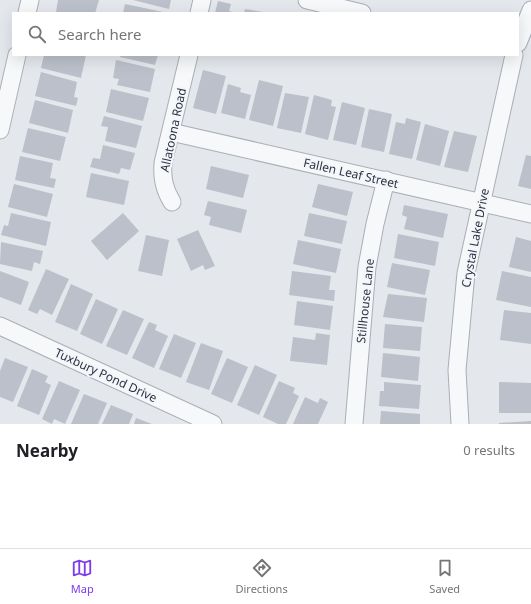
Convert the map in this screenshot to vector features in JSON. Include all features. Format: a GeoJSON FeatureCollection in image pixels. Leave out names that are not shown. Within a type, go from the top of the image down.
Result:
{"type":"FeatureCollection","features":[{"type":"Feature","properties":{"kind":"street"},"geometry":{"type":"LineString","coordinates":[[27,12],[30,0]]}},
{"type":"Feature","properties":{"kind":"street"},"geometry":{"type":"LineString","coordinates":[[199,12],[202,0]]}},
{"type":"Feature","properties":{"kind":"street"},"geometry":{"type":"LineString","coordinates":[[307,0],[358,12]]}},
{"type":"Feature","properties":{"kind":"street"},"geometry":{"type":"LineString","coordinates":[[519,40],[531,10]]}},
{"type":"Feature","properties":{"kind":"street"},"geometry":{"type":"LineString","coordinates":[[0,130],[18,56]]}},
{"type":"Feature","properties":{"kind":"street","name":"Allatoona Road"},"geometry":{"type":"LineString","coordinates":[[172,202],[166,192],[162,177],[163,162],[189,56]]}},
{"type":"Feature","properties":{"kind":"street","name":"Crystal Lake Drive"},"geometry":{"type":"LineString","coordinates":[[460,424],[457,370],[466,273],[514,56]]}},
{"type":"Feature","properties":{"kind":"street","name":"Fallen Leaf Street"},"geometry":{"type":"LineString","coordinates":[[171,132],[531,214]]}},
{"type":"Feature","properties":{"kind":"street","name":"Stillhouse Lane"},"geometry":{"type":"LineString","coordinates":[[354,424],[367,267],[375,224],[386,180]]}},
{"type":"Feature","properties":{"kind":"street","name":"Tuxbury Pond Drive"},"geometry":{"type":"LineString","coordinates":[[0,326],[213,424]]}},
{"type":"Feature","properties":{"kind":"building"},"geometry":{"type":"Polygon","coordinates":[[[58,0],[99,0],[95,12],[56,12],[58,0]]]}},
{"type":"Feature","properties":{"kind":"building"},"geometry":{"type":"Polygon","coordinates":[[[133,0],[171,0],[169,9],[133,0]]]}},
{"type":"Feature","properties":{"kind":"building"},"geometry":{"type":"Polygon","coordinates":[[[218,1],[231,4],[229,11],[232,12],[215,12],[218,1]]]}},
{"type":"Feature","properties":{"kind":"building"},"geometry":{"type":"Polygon","coordinates":[[[125,4],[163,12],[123,12],[125,4]]]}},
{"type":"Feature","properties":{"kind":"building"},"geometry":{"type":"Polygon","coordinates":[[[245,9],[263,12],[244,12],[245,9]]]}},
{"type":"Feature","properties":{"kind":"building"},"geometry":{"type":"Polygon","coordinates":[[[44,56],[86,56],[81,78],[41,68],[44,56]]]}},
{"type":"Feature","properties":{"kind":"building"},"geometry":{"type":"Polygon","coordinates":[[[120,56],[158,56],[155,65],[120,56]]]}},
{"type":"Feature","properties":{"kind":"building"},"geometry":{"type":"Polygon","coordinates":[[[116,60],[155,69],[150,92],[117,85],[119,79],[113,78],[116,60]]]}},
{"type":"Feature","properties":{"kind":"building"},"geometry":{"type":"Polygon","coordinates":[[[203,70],[226,76],[216,114],[193,108],[203,70]]]}},
{"type":"Feature","properties":{"kind":"building"},"geometry":{"type":"Polygon","coordinates":[[[41,72],[77,82],[74,97],[78,98],[76,106],[35,96],[41,72]]]}},
{"type":"Feature","properties":{"kind":"building"},"geometry":{"type":"Polygon","coordinates":[[[259,80],[283,86],[273,126],[249,120],[259,80]]]}},
{"type":"Feature","properties":{"kind":"building"},"geometry":{"type":"Polygon","coordinates":[[[228,84],[241,88],[240,92],[251,95],[245,119],[221,113],[228,84]]]}},
{"type":"Feature","properties":{"kind":"building"},"geometry":{"type":"Polygon","coordinates":[[[111,89],[149,98],[143,121],[106,112],[111,89]]]}},
{"type":"Feature","properties":{"kind":"building"},"geometry":{"type":"Polygon","coordinates":[[[285,93],[309,97],[301,133],[277,128],[285,93]]]}},
{"type":"Feature","properties":{"kind":"building"},"geometry":{"type":"Polygon","coordinates":[[[314,95],[332,100],[331,106],[336,107],[328,140],[305,134],[314,95]]]}},
{"type":"Feature","properties":{"kind":"building"},"geometry":{"type":"Polygon","coordinates":[[[35,100],[73,110],[68,133],[29,123],[35,100]]]}},
{"type":"Feature","properties":{"kind":"building"},"geometry":{"type":"Polygon","coordinates":[[[342,102],[365,108],[356,145],[333,140],[342,102]]]}},
{"type":"Feature","properties":{"kind":"building"},"geometry":{"type":"Polygon","coordinates":[[[369,109],[392,114],[384,152],[361,147],[369,109]]]}},
{"type":"Feature","properties":{"kind":"building"},"geometry":{"type":"Polygon","coordinates":[[[104,116],[142,126],[136,148],[105,141],[108,127],[101,126],[104,116]]]}},
{"type":"Feature","properties":{"kind":"building"},"geometry":{"type":"Polygon","coordinates":[[[406,118],[421,122],[412,159],[389,154],[396,122],[405,124],[406,118]]]}},
{"type":"Feature","properties":{"kind":"building"},"geometry":{"type":"Polygon","coordinates":[[[425,124],[449,131],[440,166],[416,160],[425,124]]]}},
{"type":"Feature","properties":{"kind":"building"},"geometry":{"type":"Polygon","coordinates":[[[28,128],[66,137],[60,161],[22,152],[28,128]]]}},
{"type":"Feature","properties":{"kind":"building"},"geometry":{"type":"Polygon","coordinates":[[[454,131],[477,136],[468,172],[444,167],[454,131]]]}},
{"type":"Feature","properties":{"kind":"building"},"geometry":{"type":"Polygon","coordinates":[[[103,145],[135,153],[130,170],[121,168],[119,174],[90,167],[93,158],[100,159],[103,145]]]}},
{"type":"Feature","properties":{"kind":"building"},"geometry":{"type":"Polygon","coordinates":[[[526,155],[531,156],[531,189],[518,186],[526,155]]]}},
{"type":"Feature","properties":{"kind":"building"},"geometry":{"type":"Polygon","coordinates":[[[20,156],[53,163],[50,178],[56,179],[54,188],[15,180],[20,156]]]}},
{"type":"Feature","properties":{"kind":"building"},"geometry":{"type":"Polygon","coordinates":[[[211,166],[249,175],[243,198],[206,189],[211,166]]]}},
{"type":"Feature","properties":{"kind":"building"},"geometry":{"type":"Polygon","coordinates":[[[91,173],[129,181],[124,205],[86,197],[91,173]]]}},
{"type":"Feature","properties":{"kind":"building"},"geometry":{"type":"Polygon","coordinates":[[[14,184],[53,194],[47,217],[8,207],[14,184]]]}},
{"type":"Feature","properties":{"kind":"building"},"geometry":{"type":"Polygon","coordinates":[[[318,184],[353,192],[347,216],[312,207],[318,184]]]}},
{"type":"Feature","properties":{"kind":"building"},"geometry":{"type":"Polygon","coordinates":[[[208,201],[247,210],[241,233],[209,225],[211,217],[204,215],[208,201]]]}},
{"type":"Feature","properties":{"kind":"building"},"geometry":{"type":"Polygon","coordinates":[[[404,205],[448,214],[443,238],[404,229],[407,217],[402,215],[404,205]]]}},
{"type":"Feature","properties":{"kind":"building"},"geometry":{"type":"Polygon","coordinates":[[[11,213],[51,222],[46,246],[1,235],[4,225],[8,226],[11,213]]]}},
{"type":"Feature","properties":{"kind":"building"},"geometry":{"type":"Polygon","coordinates":[[[123,213],[139,231],[107,260],[91,241],[123,213]]]}},
{"type":"Feature","properties":{"kind":"building"},"geometry":{"type":"Polygon","coordinates":[[[309,213],[347,221],[342,244],[304,236],[309,213]]]}},
{"type":"Feature","properties":{"kind":"building"},"geometry":{"type":"Polygon","coordinates":[[[198,230],[215,266],[205,270],[203,265],[191,271],[177,239],[198,230]]]}},
{"type":"Feature","properties":{"kind":"building"},"geometry":{"type":"Polygon","coordinates":[[[398,234],[439,242],[435,266],[394,258],[398,234]]]}},
{"type":"Feature","properties":{"kind":"building"},"geometry":{"type":"Polygon","coordinates":[[[146,235],[169,240],[162,276],[138,271],[146,235]]]}},
{"type":"Feature","properties":{"kind":"building"},"geometry":{"type":"Polygon","coordinates":[[[516,237],[531,241],[531,272],[509,267],[516,237]]]}},
{"type":"Feature","properties":{"kind":"building"},"geometry":{"type":"Polygon","coordinates":[[[298,240],[341,249],[336,273],[293,264],[298,240]]]}},
{"type":"Feature","properties":{"kind":"building"},"geometry":{"type":"Polygon","coordinates":[[[1,242],[43,251],[40,264],[34,262],[32,271],[0,264],[1,242]]]}},
{"type":"Feature","properties":{"kind":"building"},"geometry":{"type":"Polygon","coordinates":[[[392,263],[430,270],[425,295],[387,287],[392,263]]]}},
{"type":"Feature","properties":{"kind":"building"},"geometry":{"type":"Polygon","coordinates":[[[46,269],[69,279],[52,315],[40,309],[37,314],[28,310],[46,269]]]}},
{"type":"Feature","properties":{"kind":"building"},"geometry":{"type":"Polygon","coordinates":[[[0,271],[29,282],[21,305],[0,297],[0,271]]]}},
{"type":"Feature","properties":{"kind":"building"},"geometry":{"type":"Polygon","coordinates":[[[292,271],[331,276],[329,290],[335,290],[334,301],[289,295],[292,271]]]}},
{"type":"Feature","properties":{"kind":"building"},"geometry":{"type":"Polygon","coordinates":[[[502,271],[531,277],[531,307],[496,300],[502,271]]]}},
{"type":"Feature","properties":{"kind":"building"},"geometry":{"type":"Polygon","coordinates":[[[71,284],[93,294],[77,331],[55,322],[71,284]]]}},
{"type":"Feature","properties":{"kind":"building"},"geometry":{"type":"Polygon","coordinates":[[[388,294],[427,298],[424,322],[383,317],[388,294]]]}},
{"type":"Feature","properties":{"kind":"building"},"geometry":{"type":"Polygon","coordinates":[[[96,299],[118,309],[102,344],[80,334],[96,299]]]}},
{"type":"Feature","properties":{"kind":"building"},"geometry":{"type":"Polygon","coordinates":[[[297,301],[333,306],[330,330],[294,325],[297,301]]]}},
{"type":"Feature","properties":{"kind":"building"},"geometry":{"type":"Polygon","coordinates":[[[123,310],[144,319],[127,355],[106,346],[123,310]]]}},
{"type":"Feature","properties":{"kind":"building"},"geometry":{"type":"Polygon","coordinates":[[[504,310],[531,313],[531,344],[500,340],[504,310]]]}},
{"type":"Feature","properties":{"kind":"building"},"geometry":{"type":"Polygon","coordinates":[[[149,322],[157,325],[155,330],[168,336],[154,368],[132,358],[149,322]]]}},
{"type":"Feature","properties":{"kind":"building"},"geometry":{"type":"Polygon","coordinates":[[[385,324],[422,327],[420,351],[383,348],[385,324]]]}},
{"type":"Feature","properties":{"kind":"building"},"geometry":{"type":"Polygon","coordinates":[[[316,333],[330,335],[327,365],[290,361],[293,337],[315,340],[316,333]]]}},
{"type":"Feature","properties":{"kind":"building"},"geometry":{"type":"Polygon","coordinates":[[[174,334],[196,343],[181,378],[159,369],[174,334]]]}},
{"type":"Feature","properties":{"kind":"building"},"geometry":{"type":"Polygon","coordinates":[[[201,343],[223,351],[209,390],[186,382],[201,343]]]}},
{"type":"Feature","properties":{"kind":"building"},"geometry":{"type":"Polygon","coordinates":[[[383,353],[420,357],[418,381],[381,377],[383,353]]]}},
{"type":"Feature","properties":{"kind":"building"},"geometry":{"type":"Polygon","coordinates":[[[5,358],[28,367],[13,402],[0,397],[0,371],[5,358]]]}},
{"type":"Feature","properties":{"kind":"building"},"geometry":{"type":"Polygon","coordinates":[[[227,358],[248,367],[232,403],[211,394],[227,358]]]}},
{"type":"Feature","properties":{"kind":"building"},"geometry":{"type":"Polygon","coordinates":[[[255,365],[277,375],[259,415],[237,405],[255,365]]]}},
{"type":"Feature","properties":{"kind":"building"},"geometry":{"type":"Polygon","coordinates":[[[32,369],[48,376],[45,382],[51,385],[39,415],[17,406],[32,369]]]}},
{"type":"Feature","properties":{"kind":"building"},"geometry":{"type":"Polygon","coordinates":[[[59,381],[80,390],[65,424],[54,419],[52,424],[42,419],[59,381]]]}},
{"type":"Feature","properties":{"kind":"building"},"geometry":{"type":"Polygon","coordinates":[[[279,381],[295,388],[293,393],[299,396],[286,424],[278,424],[263,417],[279,381]]]}},
{"type":"Feature","properties":{"kind":"building"},"geometry":{"type":"Polygon","coordinates":[[[384,382],[421,385],[419,409],[379,406],[380,391],[384,391],[384,382]]]}},
{"type":"Feature","properties":{"kind":"building"},"geometry":{"type":"Polygon","coordinates":[[[499,382],[531,383],[531,413],[499,413],[499,382]]]}},
{"type":"Feature","properties":{"kind":"building"},"geometry":{"type":"Polygon","coordinates":[[[84,394],[107,403],[98,424],[71,424],[84,394]]]}},
{"type":"Feature","properties":{"kind":"building"},"geometry":{"type":"Polygon","coordinates":[[[305,397],[318,403],[320,398],[328,402],[318,424],[293,424],[305,397]]]}},
{"type":"Feature","properties":{"kind":"building"},"geometry":{"type":"Polygon","coordinates":[[[111,405],[133,414],[129,424],[102,424],[111,405]]]}},
{"type":"Feature","properties":{"kind":"building"},"geometry":{"type":"Polygon","coordinates":[[[381,411],[420,414],[420,424],[380,424],[381,411]]]}},
{"type":"Feature","properties":{"kind":"building"},"geometry":{"type":"Polygon","coordinates":[[[136,418],[152,424],[134,424],[136,418]]]}},
{"type":"Feature","properties":{"kind":"building"},"geometry":{"type":"Polygon","coordinates":[[[531,421],[531,424],[499,424],[499,423],[531,421]]]}}]}
